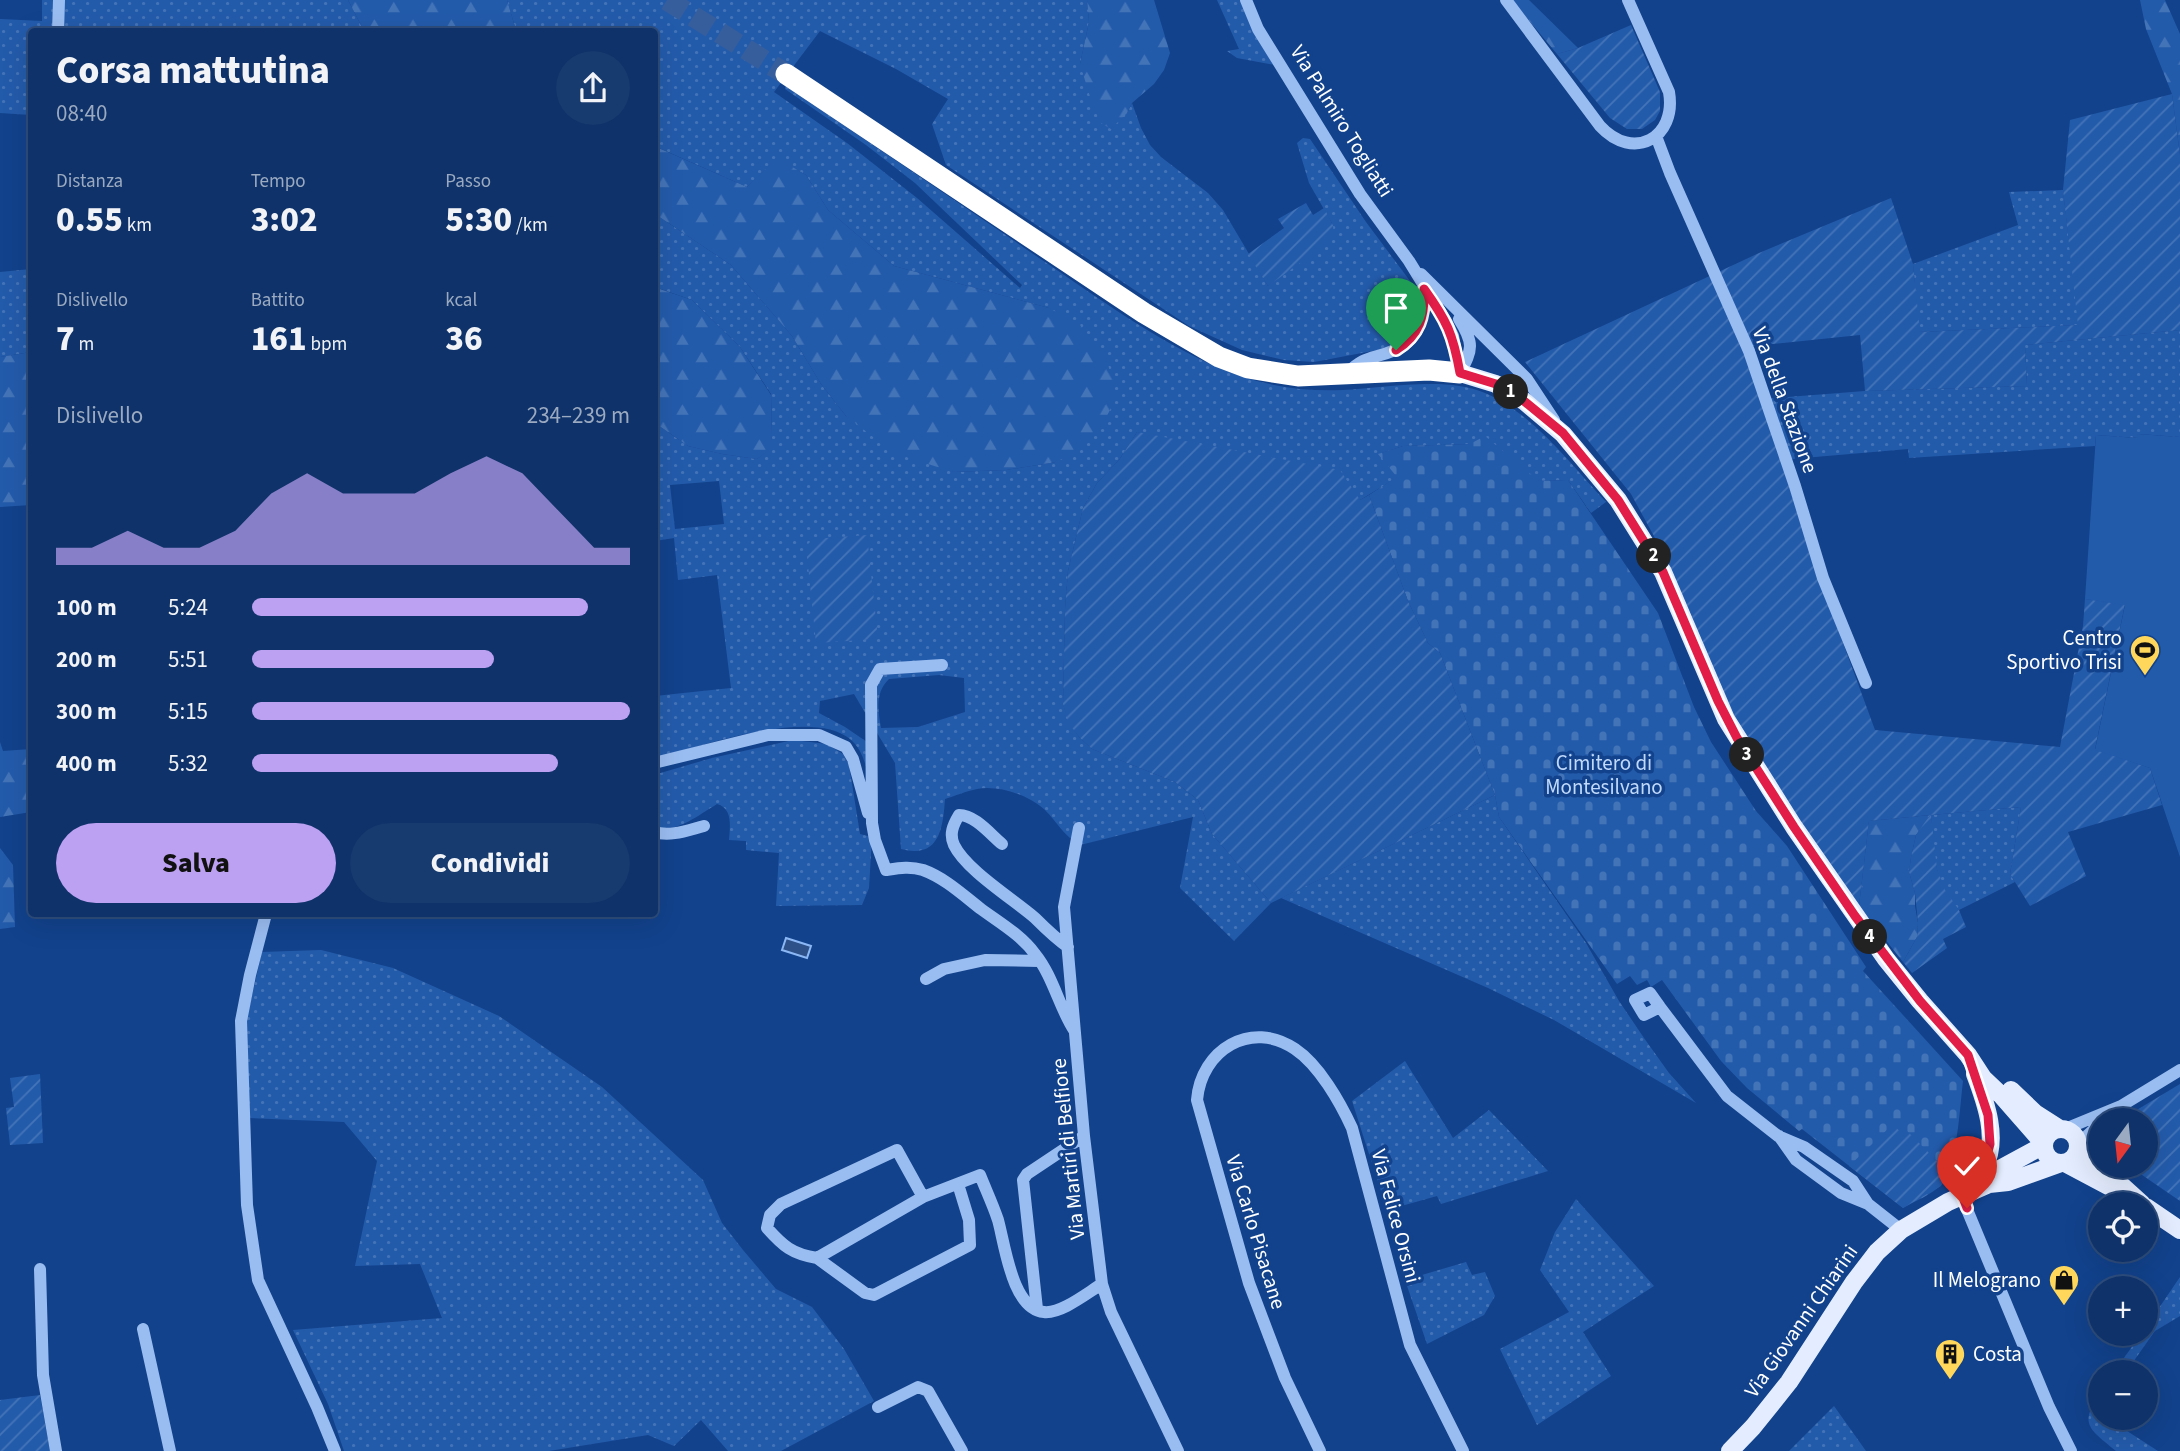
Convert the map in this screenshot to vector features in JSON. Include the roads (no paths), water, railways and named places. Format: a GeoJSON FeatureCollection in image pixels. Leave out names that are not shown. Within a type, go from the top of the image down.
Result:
{"type":"FeatureCollection","features":[{"type":"Feature","properties":{"kind":"highway"},"geometry":{"type":"LineString","coordinates":[[786,74],[1144,313],[1204,350],[1236,364],[1298,376],[1429,370],[1460,373]]}},
{"type":"Feature","properties":{"kind":"main road","name":"Via Palmiro Togliatti"},"geometry":{"type":"LineString","coordinates":[[1460,373],[1480,377],[1511,392],[1563,433],[1618,500],[1663,572],[1726,719],[1794,827],[1886,958],[1968,1055],[1983,1078],[2044,1144]]}},
{"type":"Feature","properties":{"kind":"main road","name":"Via Palmiro Togliatti"},"geometry":{"type":"LineString","coordinates":[[1968,1055],[1989,1069],[2035,1113],[2062,1129]]}},
{"type":"Feature","properties":{"kind":"main road"},"geometry":{"type":"LineString","coordinates":[[1965,1194],[1986,1163],[1990,1131],[1985,1102],[1968,1055]]}},
{"type":"Feature","properties":{"kind":"main road"},"geometry":{"type":"LineString","coordinates":[[2118,1192],[2050,1159],[2045,1153],[2047,1135],[2062,1129],[2074,1135],[2078,1145],[2129,1192]]}},
{"type":"Feature","properties":{"kind":"main road","name":"Via Giovanni Chiarini"},"geometry":{"type":"LineString","coordinates":[[1989,1184],[2000,1169],[2044,1144]]}},
{"type":"Feature","properties":{"kind":"main road"},"geometry":{"type":"LineString","coordinates":[[2063,1163],[2074,1156],[2078,1145]]}},
{"type":"Feature","properties":{"kind":"main road","name":"Via Giovanni Chiarini"},"geometry":{"type":"LineString","coordinates":[[1730,1451],[1789,1382],[1854,1282],[1877,1252],[1901,1230],[1965,1194],[1989,1184],[2008,1182],[2063,1163]]}},
{"type":"Feature","properties":{"kind":"main road"},"geometry":{"type":"LineString","coordinates":[[2158,1215],[2180,1230]]}},
{"type":"Feature","properties":{"kind":"street"},"geometry":{"type":"LineString","coordinates":[[58,28],[59,0]]}},
{"type":"Feature","properties":{"kind":"street","name":"Via Palmiro Togliatti"},"geometry":{"type":"LineString","coordinates":[[1246,0],[1258,29],[1360,194],[1409,261],[1527,379],[1563,433]]}},
{"type":"Feature","properties":{"kind":"street"},"geometry":{"type":"LineString","coordinates":[[1506,0],[1610,138],[1630,144],[1656,136],[1669,117],[1671,104],[1669,92],[1628,0]]}},
{"type":"Feature","properties":{"kind":"street","name":"Via della Stazione"},"geometry":{"type":"LineString","coordinates":[[1656,136],[1749,351],[1823,578],[1866,683]]}},
{"type":"Feature","properties":{"kind":"street","name":"Via Palmiro Togliatti"},"geometry":{"type":"LineString","coordinates":[[1409,261],[1447,323],[1460,373]]}},
{"type":"Feature","properties":{"kind":"street"},"geometry":{"type":"LineString","coordinates":[[1345,375],[1358,362],[1396,350],[1412,338],[1423,317],[1424,289]]}},
{"type":"Feature","properties":{"kind":"street","name":"Via Palmiro Togliatti"},"geometry":{"type":"LineString","coordinates":[[1443,296],[1471,342],[1471,349],[1460,373]]}},
{"type":"Feature","properties":{"kind":"street"},"geometry":{"type":"LineString","coordinates":[[872,823],[871,685],[880,669],[943,665]]}},
{"type":"Feature","properties":{"kind":"street"},"geometry":{"type":"LineString","coordinates":[[658,762],[768,735],[819,735],[845,747],[853,760],[886,870],[905,867],[921,869],[937,876],[1011,930],[1036,954],[1063,1014],[1076,1034]]}},
{"type":"Feature","properties":{"kind":"street"},"geometry":{"type":"LineString","coordinates":[[1002,844],[964,814],[959,815],[952,826],[951,837],[954,845],[965,860],[1054,938],[1068,947]]}},
{"type":"Feature","properties":{"kind":"street"},"geometry":{"type":"LineString","coordinates":[[658,833],[678,833],[704,826]]}},
{"type":"Feature","properties":{"kind":"street","name":"Via Martiri di Belfiore"},"geometry":{"type":"LineString","coordinates":[[1079,828],[1064,906],[1084,1136],[1102,1284],[1111,1312],[1174,1450]]}},
{"type":"Feature","properties":{"kind":"street"},"geometry":{"type":"LineString","coordinates":[[265,917],[241,1021],[247,1205],[258,1280],[335,1451]]}},
{"type":"Feature","properties":{"kind":"street"},"geometry":{"type":"LineString","coordinates":[[926,979],[944,969],[985,960],[1039,961]]}},
{"type":"Feature","properties":{"kind":"street"},"geometry":{"type":"LineString","coordinates":[[1661,1007],[1727,1096],[1778,1136],[1804,1147],[1853,1181],[1868,1204],[1901,1230]]}},
{"type":"Feature","properties":{"kind":"street","name":"Via Carlo Pisacane"},"geometry":{"type":"LineString","coordinates":[[1246,1039],[1220,1051],[1210,1062],[1202,1075],[1196,1100],[1249,1283],[1285,1378],[1320,1451]]}},
{"type":"Feature","properties":{"kind":"street","name":"Via Felice Orsini"},"geometry":{"type":"LineString","coordinates":[[1246,1039],[1278,1041],[1295,1049],[1331,1089],[1343,1108],[1352,1128],[1410,1345],[1463,1451]]}},
{"type":"Feature","properties":{"kind":"street"},"geometry":{"type":"LineString","coordinates":[[2119,1108],[2180,1070]]}},
{"type":"Feature","properties":{"kind":"street"},"geometry":{"type":"LineString","coordinates":[[2062,1129],[2121,1106]]}},
{"type":"Feature","properties":{"kind":"street"},"geometry":{"type":"LineString","coordinates":[[2078,1145],[2088,1135]]}},
{"type":"Feature","properties":{"kind":"street"},"geometry":{"type":"LineString","coordinates":[[1037,1309],[1023,1180],[1027,1174],[1084,1136]]}},
{"type":"Feature","properties":{"kind":"street"},"geometry":{"type":"LineString","coordinates":[[923,1197],[897,1150],[781,1204],[770,1215],[767,1228],[782,1245],[799,1255],[817,1258],[865,1293],[874,1295],[970,1245],[969,1220],[958,1184]]}},
{"type":"Feature","properties":{"kind":"street"},"geometry":{"type":"LineString","coordinates":[[817,1258],[923,1197],[980,1175],[997,1217],[1016,1286],[1024,1300],[1044,1312],[1059,1309],[1102,1284]]}},
{"type":"Feature","properties":{"kind":"street"},"geometry":{"type":"LineString","coordinates":[[1965,1194],[2049,1408],[2071,1451]]}},
{"type":"Feature","properties":{"kind":"street"},"geometry":{"type":"LineString","coordinates":[[40,1269],[43,1375],[57,1451]]}},
{"type":"Feature","properties":{"kind":"street"},"geometry":{"type":"LineString","coordinates":[[143,1329],[170,1451]]}},
{"type":"Feature","properties":{"kind":"street"},"geometry":{"type":"LineString","coordinates":[[878,1408],[918,1387],[928,1391],[962,1451]]}},
{"type":"Feature","properties":{"kind":"tunnel"},"geometry":{"type":"LineString","coordinates":[[667,0],[786,74]]}},
{"type":"Feature","properties":{"kind":"place","name":"Centro Sportivo Trisi"},"geometry":{"type":"Point","coordinates":[2145,677]}},
{"type":"Feature","properties":{"kind":"place","name":"Il Melograno"},"geometry":{"type":"Point","coordinates":[2064,1307]}},
{"type":"Feature","properties":{"kind":"place","name":"Costa"},"geometry":{"type":"Point","coordinates":[1950,1381]}},
{"type":"Feature","properties":{"kind":"park label","name":"Cimitero di Montesilvano"},"geometry":{"type":"Point","coordinates":[1604,775]}}]}
